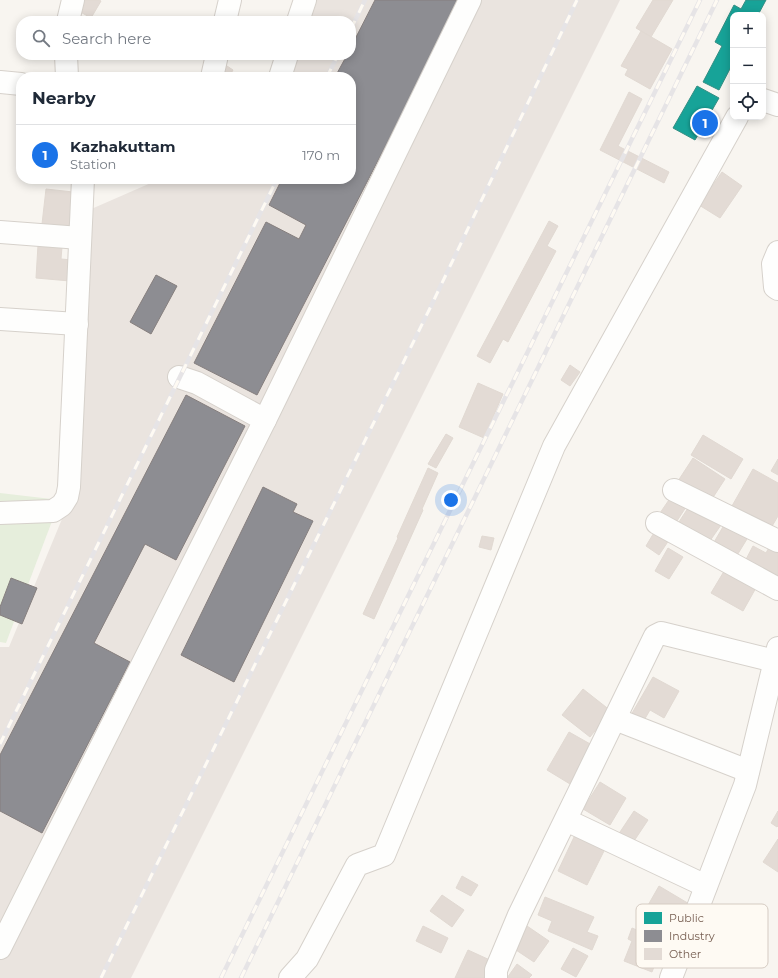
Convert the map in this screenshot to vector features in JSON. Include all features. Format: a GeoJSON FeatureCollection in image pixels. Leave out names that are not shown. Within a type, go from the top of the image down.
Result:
{"type":"FeatureCollection","features":[{"type":"Feature","properties":{"kind":"street"},"geometry":{"type":"LineString","coordinates":[[69,16],[73,0]]}},
{"type":"Feature","properties":{"kind":"street"},"geometry":{"type":"LineString","coordinates":[[226,16],[230,0]]}},
{"type":"Feature","properties":{"kind":"street"},"geometry":{"type":"LineString","coordinates":[[300,16],[305,0]]}},
{"type":"Feature","properties":{"kind":"street"},"geometry":{"type":"LineString","coordinates":[[0,948],[265,420],[470,0]]}},
{"type":"Feature","properties":{"kind":"street"},"geometry":{"type":"LineString","coordinates":[[66,60],[67,72]]}},
{"type":"Feature","properties":{"kind":"street"},"geometry":{"type":"LineString","coordinates":[[213,72],[216,60]]}},
{"type":"Feature","properties":{"kind":"street"},"geometry":{"type":"LineString","coordinates":[[282,72],[285,60]]}},
{"type":"Feature","properties":{"kind":"street"},"geometry":{"type":"LineString","coordinates":[[0,82],[16,84]]}},
{"type":"Feature","properties":{"kind":"street"},"geometry":{"type":"LineString","coordinates":[[766,101],[778,105]]}},
{"type":"Feature","properties":{"kind":"street"},"geometry":{"type":"LineString","coordinates":[[290,978],[307,959],[357,865],[384,855],[554,446],[735,120]]}},
{"type":"Feature","properties":{"kind":"street"},"geometry":{"type":"LineString","coordinates":[[0,513],[53,511],[62,505],[67,497],[70,487],[83,184]]}},
{"type":"Feature","properties":{"kind":"street"},"geometry":{"type":"LineString","coordinates":[[0,232],[80,238]]}},
{"type":"Feature","properties":{"kind":"street"},"geometry":{"type":"LineString","coordinates":[[778,252],[773,264],[775,287],[778,289]]}},
{"type":"Feature","properties":{"kind":"street"},"geometry":{"type":"LineString","coordinates":[[0,319],[77,324]]}},
{"type":"Feature","properties":{"kind":"street"},"geometry":{"type":"LineString","coordinates":[[179,378],[197,383],[265,420]]}},
{"type":"Feature","properties":{"kind":"street"},"geometry":{"type":"LineString","coordinates":[[674,490],[778,541]]}},
{"type":"Feature","properties":{"kind":"street"},"geometry":{"type":"LineString","coordinates":[[657,522],[778,589]]}},
{"type":"Feature","properties":{"kind":"street"},"geometry":{"type":"LineString","coordinates":[[496,978],[496,970],[519,915],[655,636],[662,633],[776,654],[745,785],[699,904]]}},
{"type":"Feature","properties":{"kind":"street"},"geometry":{"type":"LineString","coordinates":[[615,719],[748,771]]}},
{"type":"Feature","properties":{"kind":"street"},"geometry":{"type":"LineString","coordinates":[[566,820],[706,886]]}},
{"type":"Feature","properties":{"kind":"street"},"geometry":{"type":"LineString","coordinates":[[670,978],[674,968]]}},
{"type":"Feature","properties":{"kind":"shaded area"},"geometry":{"type":"Polygon","coordinates":[[[317,0],[620,0],[131,978],[0,978],[0,647],[9,647],[69,502],[89,210],[149,184],[356,184],[356,72],[290,72],[294,60],[356,60],[356,16],[311,16],[317,0]]]}},
{"type":"Feature","properties":{"kind":"green space"},"geometry":{"type":"Polygon","coordinates":[[[0,493],[60,500],[6,643],[0,642],[0,493]]]}},
{"type":"Feature","properties":{"kind":"building: Public"},"geometry":{"type":"Polygon","coordinates":[[[746,0],[766,0],[760,12],[730,12],[734,5],[741,9],[746,0]]]}},
{"type":"Feature","properties":{"kind":"building: Public"},"geometry":{"type":"Polygon","coordinates":[[[730,13],[730,69],[719,90],[703,82],[722,46],[715,42],[730,13]]]}},
{"type":"Feature","properties":{"kind":"building: Public"},"geometry":{"type":"Polygon","coordinates":[[[697,86],[719,98],[695,140],[673,128],[697,86]]]}},
{"type":"Feature","properties":{"kind":"building: Industry"},"geometry":{"type":"Polygon","coordinates":[[[375,0],[461,0],[257,395],[194,363],[266,222],[299,239],[306,225],[269,205],[280,184],[356,184],[356,72],[338,72],[344,60],[356,60],[356,37],[375,0]]]}},
{"type":"Feature","properties":{"kind":"building: Industry"},"geometry":{"type":"Polygon","coordinates":[[[156,275],[177,286],[151,334],[130,322],[156,275]]]}},
{"type":"Feature","properties":{"kind":"building: Industry"},"geometry":{"type":"Polygon","coordinates":[[[186,395],[245,426],[176,560],[145,544],[94,643],[130,662],[42,833],[0,811],[0,755],[186,395]]]}},
{"type":"Feature","properties":{"kind":"building: Industry"},"geometry":{"type":"Polygon","coordinates":[[[263,487],[297,504],[293,512],[313,521],[234,682],[181,655],[263,487]]]}},
{"type":"Feature","properties":{"kind":"building: Industry"},"geometry":{"type":"Polygon","coordinates":[[[11,578],[37,588],[22,624],[0,615],[0,607],[11,578]]]}},
{"type":"Feature","properties":{"kind":"building: Other"},"geometry":{"type":"Polygon","coordinates":[[[83,0],[101,1],[92,16],[88,16],[77,10],[83,0]]]}},
{"type":"Feature","properties":{"kind":"building: Other"},"geometry":{"type":"Polygon","coordinates":[[[653,0],[673,0],[651,37],[636,28],[653,0]]]}},
{"type":"Feature","properties":{"kind":"building: Other"},"geometry":{"type":"Polygon","coordinates":[[[641,31],[672,49],[650,89],[625,75],[628,69],[621,66],[641,31]]]}},
{"type":"Feature","properties":{"kind":"building: Other"},"geometry":{"type":"Polygon","coordinates":[[[224,64],[233,70],[232,72],[219,72],[224,64]]]}},
{"type":"Feature","properties":{"kind":"building: Other"},"geometry":{"type":"Polygon","coordinates":[[[629,92],[642,99],[618,146],[669,172],[664,183],[600,150],[629,92]]]}},
{"type":"Feature","properties":{"kind":"building: Other"},"geometry":{"type":"Polygon","coordinates":[[[722,172],[742,186],[720,218],[699,205],[722,172]]]}},
{"type":"Feature","properties":{"kind":"building: Other"},"geometry":{"type":"Polygon","coordinates":[[[46,189],[73,192],[69,227],[42,224],[46,189]]]}},
{"type":"Feature","properties":{"kind":"building: Other"},"geometry":{"type":"Polygon","coordinates":[[[549,221],[558,226],[547,246],[556,251],[508,342],[503,339],[490,363],[477,356],[549,221]]]}},
{"type":"Feature","properties":{"kind":"building: Other"},"geometry":{"type":"Polygon","coordinates":[[[38,245],[62,247],[61,259],[72,260],[70,281],[36,278],[38,245]]]}},
{"type":"Feature","properties":{"kind":"building: Other"},"geometry":{"type":"Polygon","coordinates":[[[570,365],[580,372],[570,386],[561,380],[570,365]]]}},
{"type":"Feature","properties":{"kind":"building: Other"},"geometry":{"type":"Polygon","coordinates":[[[478,383],[503,394],[484,438],[459,427],[478,383]]]}},
{"type":"Feature","properties":{"kind":"building: Other"},"geometry":{"type":"Polygon","coordinates":[[[446,434],[453,438],[436,468],[428,464],[446,434]]]}},
{"type":"Feature","properties":{"kind":"building: Other"},"geometry":{"type":"Polygon","coordinates":[[[703,435],[743,459],[731,479],[691,455],[703,435]]]}},
{"type":"Feature","properties":{"kind":"building: Other"},"geometry":{"type":"Polygon","coordinates":[[[693,458],[725,479],[710,502],[678,481],[693,458]]]}},
{"type":"Feature","properties":{"kind":"building: Other"},"geometry":{"type":"Polygon","coordinates":[[[778,459],[778,475],[771,471],[778,459]]]}},
{"type":"Feature","properties":{"kind":"building: Other"},"geometry":{"type":"Polygon","coordinates":[[[428,468],[438,473],[374,619],[363,614],[428,468]]]}},
{"type":"Feature","properties":{"kind":"building: Other"},"geometry":{"type":"Polygon","coordinates":[[[753,469],[778,483],[778,516],[771,528],[728,513],[753,469]]]}},
{"type":"Feature","properties":{"kind":"building: Other"},"geometry":{"type":"Polygon","coordinates":[[[673,494],[688,504],[675,524],[660,513],[673,494]]]}},
{"type":"Feature","properties":{"kind":"building: Other"},"geometry":{"type":"Polygon","coordinates":[[[690,505],[721,525],[707,545],[677,525],[690,505]]]}},
{"type":"Feature","properties":{"kind":"building: Other"},"geometry":{"type":"Polygon","coordinates":[[[727,520],[750,534],[736,557],[713,544],[727,520]]]}},
{"type":"Feature","properties":{"kind":"building: Other"},"geometry":{"type":"Polygon","coordinates":[[[655,531],[669,540],[659,555],[646,546],[655,531]]]}},
{"type":"Feature","properties":{"kind":"building: Other"},"geometry":{"type":"Polygon","coordinates":[[[482,536],[494,538],[491,550],[479,547],[482,536]]]}},
{"type":"Feature","properties":{"kind":"building: Other"},"geometry":{"type":"Polygon","coordinates":[[[772,542],[778,545],[778,586],[742,567],[753,546],[766,553],[772,542]]]}},
{"type":"Feature","properties":{"kind":"building: Other"},"geometry":{"type":"Polygon","coordinates":[[[668,548],[683,557],[669,579],[655,571],[668,548]]]}},
{"type":"Feature","properties":{"kind":"building: Other"},"geometry":{"type":"Polygon","coordinates":[[[726,568],[757,586],[743,611],[711,593],[726,568]]]}},
{"type":"Feature","properties":{"kind":"building: Other"},"geometry":{"type":"Polygon","coordinates":[[[653,677],[679,691],[664,718],[650,710],[643,722],[631,715],[653,677]]]}},
{"type":"Feature","properties":{"kind":"building: Other"},"geometry":{"type":"Polygon","coordinates":[[[583,689],[611,711],[590,737],[562,715],[583,689]]]}},
{"type":"Feature","properties":{"kind":"building: Other"},"geometry":{"type":"Polygon","coordinates":[[[569,732],[592,745],[570,784],[547,770],[569,732]]]}},
{"type":"Feature","properties":{"kind":"building: Other"},"geometry":{"type":"Polygon","coordinates":[[[600,782],[626,798],[610,825],[583,809],[600,782]]]}},
{"type":"Feature","properties":{"kind":"building: Other"},"geometry":{"type":"Polygon","coordinates":[[[634,811],[648,820],[630,847],[616,838],[634,811]]]}},
{"type":"Feature","properties":{"kind":"building: Other"},"geometry":{"type":"Polygon","coordinates":[[[778,811],[778,826],[777,827],[771,823],[778,811]]]}},
{"type":"Feature","properties":{"kind":"building: Other"},"geometry":{"type":"Polygon","coordinates":[[[575,835],[605,849],[587,885],[558,871],[575,835]]]}},
{"type":"Feature","properties":{"kind":"building: Other"},"geometry":{"type":"Polygon","coordinates":[[[778,839],[778,872],[763,862],[778,839]]]}},
{"type":"Feature","properties":{"kind":"building: Other"},"geometry":{"type":"Polygon","coordinates":[[[462,876],[478,885],[471,896],[456,888],[462,876]]]}},
{"type":"Feature","properties":{"kind":"building: Other"},"geometry":{"type":"Polygon","coordinates":[[[659,886],[689,904],[649,904],[659,886]]]}},
{"type":"Feature","properties":{"kind":"building: Other"},"geometry":{"type":"Polygon","coordinates":[[[442,895],[464,910],[452,927],[430,911],[442,895]]]}},
{"type":"Feature","properties":{"kind":"building: Other"},"geometry":{"type":"Polygon","coordinates":[[[545,897],[594,917],[587,932],[598,936],[592,950],[548,931],[552,921],[538,915],[545,897]]]}},
{"type":"Feature","properties":{"kind":"building: Other"},"geometry":{"type":"Polygon","coordinates":[[[423,926],[448,938],[441,953],[416,941],[423,926]]]}},
{"type":"Feature","properties":{"kind":"building: Other"},"geometry":{"type":"Polygon","coordinates":[[[527,926],[549,941],[534,962],[513,948],[527,926]]]}},
{"type":"Feature","properties":{"kind":"building: Other"},"geometry":{"type":"Polygon","coordinates":[[[632,928],[636,930],[636,966],[624,961],[632,941],[628,939],[632,928]]]}},
{"type":"Feature","properties":{"kind":"building: Other"},"geometry":{"type":"Polygon","coordinates":[[[573,948],[588,956],[576,977],[561,969],[573,948]]]}},
{"type":"Feature","properties":{"kind":"building: Other"},"geometry":{"type":"Polygon","coordinates":[[[468,950],[492,961],[484,978],[455,978],[468,950]]]}},
{"type":"Feature","properties":{"kind":"building: Other"},"geometry":{"type":"Polygon","coordinates":[[[517,964],[532,975],[529,978],[507,978],[517,964]]]}},
{"type":"Feature","properties":{"kind":"building: Other"},"geometry":{"type":"Polygon","coordinates":[[[642,968],[654,968],[652,972],[642,968]]]}},
{"type":"Feature","properties":{"kind":"railway"},"geometry":{"type":"LineString","coordinates":[[356,19],[365,0]]}},
{"type":"Feature","properties":{"kind":"railway"},"geometry":{"type":"LineString","coordinates":[[101,978],[432,304],[577,0]]}},
{"type":"Feature","properties":{"kind":"railway"},"geometry":{"type":"LineString","coordinates":[[221,978],[700,0]]}},
{"type":"Feature","properties":{"kind":"railway"},"geometry":{"type":"LineString","coordinates":[[241,978],[717,0]]}},
{"type":"Feature","properties":{"kind":"railway"},"geometry":{"type":"LineString","coordinates":[[330,72],[336,60]]}},
{"type":"Feature","properties":{"kind":"railway"},"geometry":{"type":"LineString","coordinates":[[0,744],[275,184]]}},
{"type":"Feature","properties":{"kind":"place","name":"Kazhakuttam"},"geometry":{"type":"Point","coordinates":[705,123]}}]}
